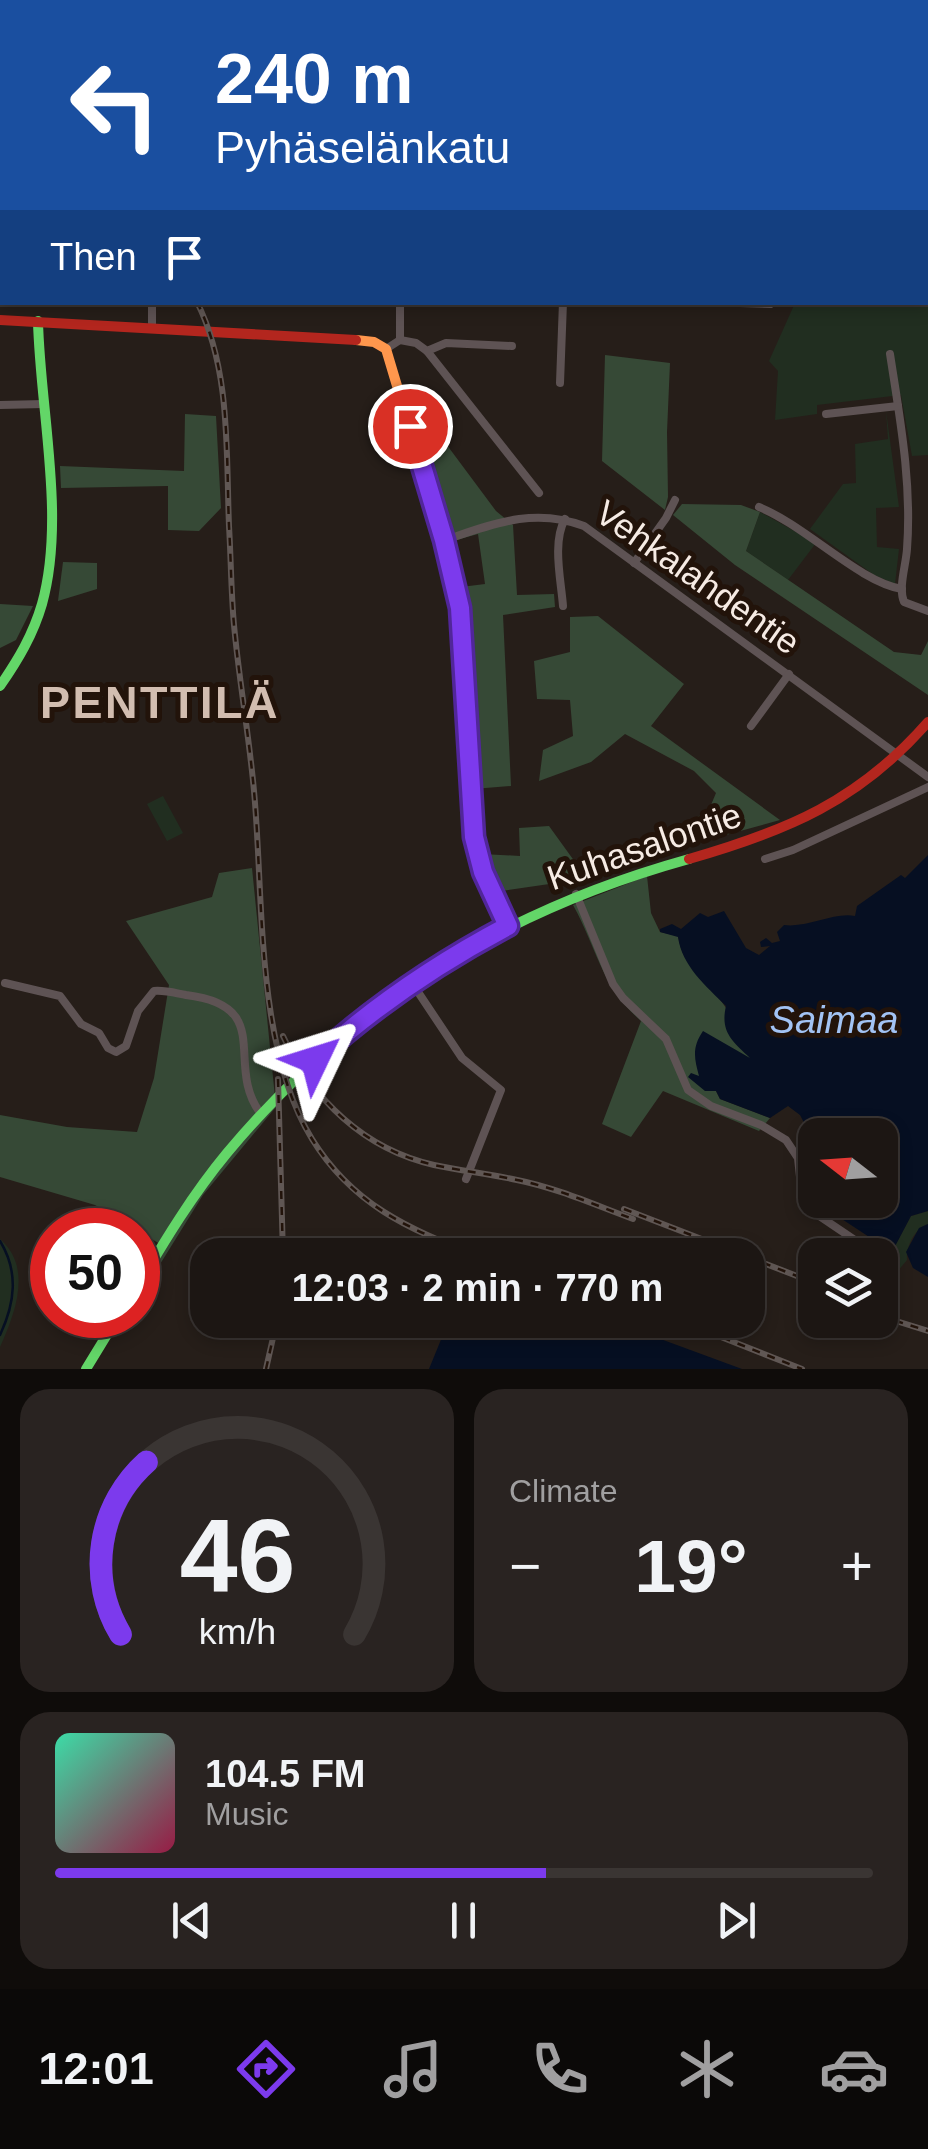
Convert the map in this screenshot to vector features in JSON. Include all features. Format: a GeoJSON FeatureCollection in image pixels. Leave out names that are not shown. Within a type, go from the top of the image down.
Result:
{"type":"FeatureCollection","features":[{"type":"Feature","properties":{"kind":"street"},"geometry":{"type":"LineString","coordinates":[[152,305],[152,328]]}},
{"type":"Feature","properties":{"kind":"street"},"geometry":{"type":"LineString","coordinates":[[400,305],[400,340]]}},
{"type":"Feature","properties":{"kind":"street"},"geometry":{"type":"LineString","coordinates":[[560,383],[563,305]]}},
{"type":"Feature","properties":{"kind":"street"},"geometry":{"type":"LineString","coordinates":[[0,320],[374,342],[386,349],[444,540],[460,608],[474,837],[483,872],[508,926]]}},
{"type":"Feature","properties":{"kind":"street"},"geometry":{"type":"LineString","coordinates":[[0,686],[28,648],[48,588],[49,520],[38,321]]}},
{"type":"Feature","properties":{"kind":"street"},"geometry":{"type":"LineString","coordinates":[[386,349],[400,340],[416,342],[427,351],[539,494]]}},
{"type":"Feature","properties":{"kind":"street"},"geometry":{"type":"LineString","coordinates":[[427,351],[446,343],[512,346]]}},
{"type":"Feature","properties":{"kind":"street"},"geometry":{"type":"LineString","coordinates":[[890,354],[908,498],[902,589],[904,602],[928,611]]}},
{"type":"Feature","properties":{"kind":"street"},"geometry":{"type":"LineString","coordinates":[[0,405],[44,404]]}},
{"type":"Feature","properties":{"kind":"street"},"geometry":{"type":"LineString","coordinates":[[826,414],[898,406]]}},
{"type":"Feature","properties":{"kind":"street"},"geometry":{"type":"LineString","coordinates":[[634,562],[675,500]]}},
{"type":"Feature","properties":{"kind":"street"},"geometry":{"type":"LineString","coordinates":[[760,507],[793,523],[870,577],[902,589]]}},
{"type":"Feature","properties":{"kind":"street","name":"Vehkalahdentie"},"geometry":{"type":"LineString","coordinates":[[444,540],[522,516],[565,520],[591,531],[928,777]]}},
{"type":"Feature","properties":{"kind":"street"},"geometry":{"type":"LineString","coordinates":[[563,606],[559,546],[560,527],[565,520]]}},
{"type":"Feature","properties":{"kind":"street"},"geometry":{"type":"LineString","coordinates":[[751,726],[789,674]]}},
{"type":"Feature","properties":{"kind":"street","name":"Kuhasalontie"},"geometry":{"type":"LineString","coordinates":[[160,1251],[197,1193],[261,1114],[326,1050],[412,984],[508,926],[576,894],[806,819],[866,783],[928,722]]}},
{"type":"Feature","properties":{"kind":"street"},"geometry":{"type":"LineString","coordinates":[[765,859],[793,850],[928,787]]}},
{"type":"Feature","properties":{"kind":"street"},"geometry":{"type":"LineString","coordinates":[[576,894],[613,984],[666,1039],[688,1090],[711,1106],[786,1140],[798,1158],[803,1205],[851,1238]]}},
{"type":"Feature","properties":{"kind":"street"},"geometry":{"type":"LineString","coordinates":[[5,983],[60,996],[82,1024],[99,1034],[108,1048],[116,1052],[126,1046],[138,1011],[154,991],[220,1001],[234,1013],[240,1027],[248,1090],[261,1114]]}},
{"type":"Feature","properties":{"kind":"street"},"geometry":{"type":"LineString","coordinates":[[412,984],[462,1058],[501,1090],[466,1178]]}},
{"type":"Feature","properties":{"kind":"street"},"geometry":{"type":"LineString","coordinates":[[86,1369],[105,1338]]}},
{"type":"Feature","properties":{"kind":"green space"},"geometry":{"type":"Polygon","coordinates":[[[794,305],[928,305],[928,455],[912,456],[901,395],[817,405],[817,414],[775,420],[778,371],[769,361],[794,305]]]}},
{"type":"Feature","properties":{"kind":"green space"},"geometry":{"type":"Polygon","coordinates":[[[605,355],[670,363],[665,510],[602,461],[605,355]]]}},
{"type":"Feature","properties":{"kind":"green space"},"geometry":{"type":"Polygon","coordinates":[[[406,390],[496,511],[513,525],[517,595],[554,594],[555,607],[503,615],[511,786],[473,789],[461,587],[485,584],[478,534],[449,542],[406,390]]]}},
{"type":"Feature","properties":{"kind":"green space"},"geometry":{"type":"Polygon","coordinates":[[[886,411],[899,507],[876,508],[877,547],[899,549],[895,584],[874,575],[810,529],[843,484],[856,483],[855,444],[888,439],[886,411]]]}},
{"type":"Feature","properties":{"kind":"green space"},"geometry":{"type":"Polygon","coordinates":[[[185,414],[216,416],[221,508],[199,531],[168,530],[168,486],[61,488],[60,466],[184,471],[185,414]]]}},
{"type":"Feature","properties":{"kind":"green space"},"geometry":{"type":"Polygon","coordinates":[[[682,504],[741,505],[760,512],[746,551],[894,652],[921,655],[928,641],[928,695],[735,565],[673,515],[682,504]]]}},
{"type":"Feature","properties":{"kind":"green space"},"geometry":{"type":"Polygon","coordinates":[[[760,512],[816,543],[788,580],[746,551],[760,512]]]}},
{"type":"Feature","properties":{"kind":"green space"},"geometry":{"type":"Polygon","coordinates":[[[63,562],[97,563],[97,589],[58,601],[63,562]]]}},
{"type":"Feature","properties":{"kind":"green space"},"geometry":{"type":"Polygon","coordinates":[[[0,604],[33,606],[16,640],[0,648],[0,604]]]}},
{"type":"Feature","properties":{"kind":"green space"},"geometry":{"type":"Polygon","coordinates":[[[598,616],[684,684],[651,726],[780,820],[570,881],[495,892],[482,854],[520,856],[519,828],[549,826],[575,862],[605,858],[708,812],[716,793],[694,771],[625,734],[591,762],[539,781],[543,750],[573,736],[570,700],[537,699],[534,661],[570,652],[570,617],[598,616]]]}},
{"type":"Feature","properties":{"kind":"green space"},"geometry":{"type":"Polygon","coordinates":[[[163,796],[183,833],[167,841],[147,804],[163,796]]]}},
{"type":"Feature","properties":{"kind":"green space"},"geometry":{"type":"Polygon","coordinates":[[[252,868],[276,1107],[203,1195],[160,1264],[165,1247],[160,1244],[160,1208],[100,1208],[0,1177],[0,1115],[67,1127],[137,1132],[154,1078],[169,985],[126,921],[212,897],[219,873],[252,868]]]}},
{"type":"Feature","properties":{"kind":"green space"},"geometry":{"type":"Polygon","coordinates":[[[647,876],[651,913],[660,932],[678,936],[685,958],[730,1014],[750,1058],[716,1091],[720,1099],[770,1118],[759,1131],[663,1091],[631,1137],[602,1124],[641,1021],[608,980],[573,905],[647,876]]]}},
{"type":"Feature","properties":{"kind":"green space"},"geometry":{"type":"Polygon","coordinates":[[[928,1211],[928,1224],[912,1238],[907,1260],[898,1271],[898,1240],[911,1216],[928,1211]]]}},
{"type":"Feature","properties":{"kind":"green space"},"geometry":{"type":"Polygon","coordinates":[[[0,1239],[16,1263],[18,1291],[0,1347],[0,1239]]]}},
{"type":"Feature","properties":{"kind":"water","name":"Saimaa"},"geometry":{"type":"Polygon","coordinates":[[[928,855],[928,1211],[911,1216],[898,1241],[871,1238],[840,1218],[898,1218],[898,1118],[802,1118],[788,1106],[770,1118],[720,1099],[716,1091],[705,1091],[688,1077],[691,1073],[699,1076],[695,1053],[703,1031],[750,1058],[729,1035],[726,1006],[690,966],[678,937],[660,929],[672,924],[681,929],[700,913],[708,917],[724,911],[746,948],[759,955],[770,946],[761,947],[760,942],[766,938],[772,943],[780,941],[777,932],[784,925],[855,916],[857,906],[901,875],[905,878],[928,855]]]}},
{"type":"Feature","properties":{"kind":"water"},"geometry":{"type":"Polygon","coordinates":[[[928,1224],[928,1277],[913,1268],[906,1252],[919,1228],[928,1224]]]}},
{"type":"Feature","properties":{"kind":"water"},"geometry":{"type":"Polygon","coordinates":[[[442,1338],[658,1338],[742,1369],[429,1369],[442,1338]]]}},
{"type":"Feature","properties":{"kind":"waterway"},"geometry":{"type":"LineString","coordinates":[[0,1241],[10,1264],[13,1288],[0,1335]]}},
{"type":"Feature","properties":{"kind":"railway"},"geometry":{"type":"LineString","coordinates":[[198,305],[216,355],[225,412],[234,625],[254,791],[265,970],[280,1060],[294,1102],[328,1162],[384,1212],[434,1238]]}},
{"type":"Feature","properties":{"kind":"railway"},"geometry":{"type":"LineString","coordinates":[[283,1036],[309,1081],[326,1101],[363,1134],[385,1147],[434,1165],[547,1188],[633,1219]]}},
{"type":"Feature","properties":{"kind":"railway"},"geometry":{"type":"LineString","coordinates":[[278,1079],[283,1238]]}},
{"type":"Feature","properties":{"kind":"railway"},"geometry":{"type":"LineString","coordinates":[[624,1209],[699,1238]]}},
{"type":"Feature","properties":{"kind":"railway"},"geometry":{"type":"LineString","coordinates":[[765,1264],[798,1276]]}},
{"type":"Feature","properties":{"kind":"railway"},"geometry":{"type":"LineString","coordinates":[[898,1322],[928,1331]]}},
{"type":"Feature","properties":{"kind":"railway"},"geometry":{"type":"LineString","coordinates":[[266,1369],[273,1338]]}},
{"type":"Feature","properties":{"kind":"railway"},"geometry":{"type":"LineString","coordinates":[[724,1338],[802,1369]]}},
{"type":"Feature","properties":{"kind":"traffic: fast"},"geometry":{"type":"LineString","coordinates":[[0,686],[34,626],[49,571],[52,500],[38,321]]}},
{"type":"Feature","properties":{"kind":"traffic: fast"},"geometry":{"type":"LineString","coordinates":[[160,1250],[227,1153],[275,1100],[379,1008],[435,970],[556,906],[689,859]]}},
{"type":"Feature","properties":{"kind":"traffic: fast"},"geometry":{"type":"LineString","coordinates":[[86,1369],[105,1338]]}},
{"type":"Feature","properties":{"kind":"traffic: slow"},"geometry":{"type":"LineString","coordinates":[[356,340],[374,342],[386,349],[452,570],[460,607],[474,837],[483,873],[508,926]]}},
{"type":"Feature","properties":{"kind":"traffic: jam"},"geometry":{"type":"LineString","coordinates":[[0,320],[356,340]]}},
{"type":"Feature","properties":{"kind":"traffic: jam"},"geometry":{"type":"LineString","coordinates":[[689,859],[758,837],[819,810],[875,773],[928,722]]}},
{"type":"Feature","properties":{"kind":"district","name":"PENTTILÄ"},"geometry":{"type":"Point","coordinates":[160,702]}},
{"type":"Feature","properties":{"kind":"route"},"geometry":{"type":"LineString","coordinates":[[315,1060],[412,984],[508,926],[483,872],[474,837],[460,608],[410,426]]}}]}
